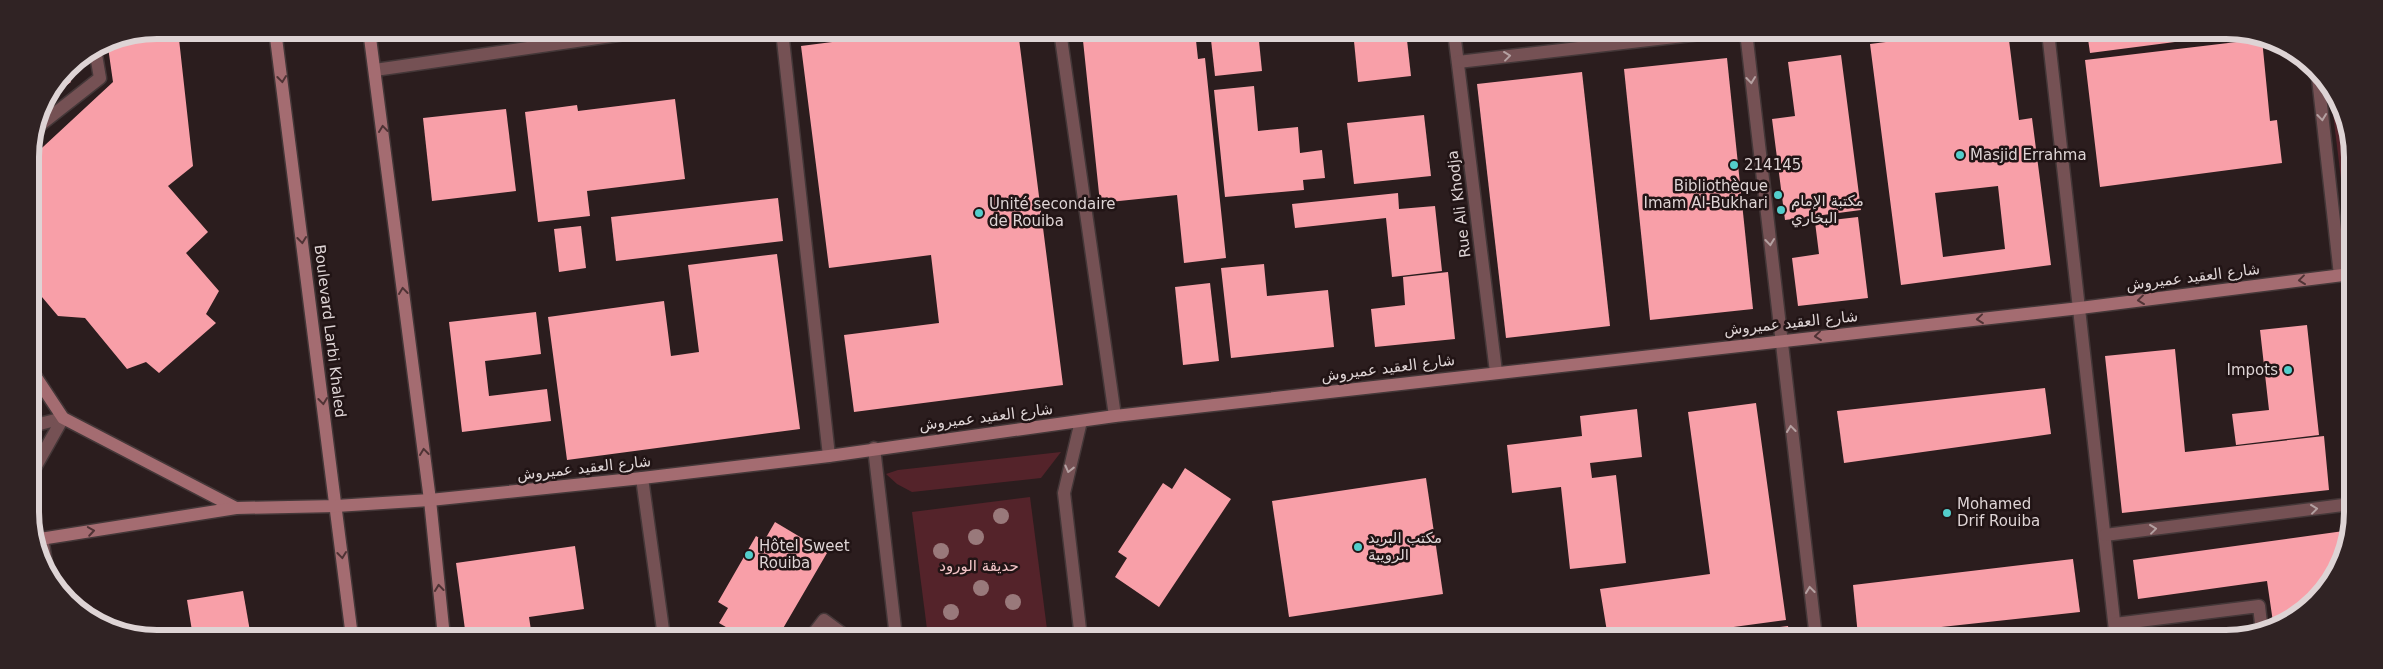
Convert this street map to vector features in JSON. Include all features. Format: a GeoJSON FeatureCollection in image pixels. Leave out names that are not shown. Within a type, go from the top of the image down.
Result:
{"type":"FeatureCollection","features":[{"type":"Feature","properties":{"kind":"main road","name":"Boulevard Larbi Khaled"},"geometry":{"type":"LineString","coordinates":[[277,39],[351,630]]}},
{"type":"Feature","properties":{"kind":"main road"},"geometry":{"type":"LineString","coordinates":[[370,39],[430,500],[443,630]]}},
{"type":"Feature","properties":{"kind":"main road","name":"شارع العقيد عميروش"},"geometry":{"type":"LineString","coordinates":[[42,538],[236,508],[336,506],[430,500],[642,478],[829,456],[874,448],[1115,416],[2080,308],[2344,274]]}},
{"type":"Feature","properties":{"kind":"main road"},"geometry":{"type":"LineString","coordinates":[[39,382],[63,418],[236,508]]}},
{"type":"Feature","properties":{"kind":"street"},"geometry":{"type":"LineString","coordinates":[[548,39],[549,44]]}},
{"type":"Feature","properties":{"kind":"street"},"geometry":{"type":"LineString","coordinates":[[375,70],[586,39]]}},
{"type":"Feature","properties":{"kind":"street"},"geometry":{"type":"LineString","coordinates":[[783,39],[829,456]]}},
{"type":"Feature","properties":{"kind":"street"},"geometry":{"type":"LineString","coordinates":[[1061,39],[1115,416]]}},
{"type":"Feature","properties":{"kind":"street","name":"Rue Ali Khodja"},"geometry":{"type":"LineString","coordinates":[[1455,39],[1496,372]]}},
{"type":"Feature","properties":{"kind":"street"},"geometry":{"type":"LineString","coordinates":[[1458,62],[1657,39]]}},
{"type":"Feature","properties":{"kind":"street"},"geometry":{"type":"LineString","coordinates":[[1747,39],[1815,630]]}},
{"type":"Feature","properties":{"kind":"street"},"geometry":{"type":"LineString","coordinates":[[2049,39],[2115,630]]}},
{"type":"Feature","properties":{"kind":"street"},"geometry":{"type":"LineString","coordinates":[[45,121],[100,78],[96,56]]}},
{"type":"Feature","properties":{"kind":"street"},"geometry":{"type":"LineString","coordinates":[[2319,84],[2344,267]]}},
{"type":"Feature","properties":{"kind":"street"},"geometry":{"type":"LineString","coordinates":[[39,424],[63,418]]}},
{"type":"Feature","properties":{"kind":"street"},"geometry":{"type":"LineString","coordinates":[[39,460],[63,418]]}},
{"type":"Feature","properties":{"kind":"street"},"geometry":{"type":"LineString","coordinates":[[1080,630],[1064,492],[1081,421]]}},
{"type":"Feature","properties":{"kind":"street"},"geometry":{"type":"LineString","coordinates":[[874,448],[895,630]]}},
{"type":"Feature","properties":{"kind":"street"},"geometry":{"type":"LineString","coordinates":[[642,478],[663,630]]}},
{"type":"Feature","properties":{"kind":"street"},"geometry":{"type":"LineString","coordinates":[[2104,534],[2344,505]]}},
{"type":"Feature","properties":{"kind":"street"},"geometry":{"type":"LineString","coordinates":[[2115,624],[2259,606],[2261,625]]}},
{"type":"Feature","properties":{"kind":"street"},"geometry":{"type":"LineString","coordinates":[[816,630],[824,620],[838,630]]}},
{"type":"Feature","properties":{"kind":"green space"},"geometry":{"type":"Polygon","coordinates":[[[2332,105],[2338,119],[2343,142],[2344,204],[2332,105]]]}},
{"type":"Feature","properties":{"kind":"green space"},"geometry":{"type":"Polygon","coordinates":[[[1061,452],[1041,478],[912,492],[897,484],[886,474],[898,470],[1061,452]]]}},
{"type":"Feature","properties":{"kind":"green space","name":"حديقة الورود"},"geometry":{"type":"Polygon","coordinates":[[[1030,497],[1047,630],[927,630],[912,512],[1030,497]]]}},
{"type":"Feature","properties":{"kind":"building"},"geometry":{"type":"Polygon","coordinates":[[[179,39],[193,166],[168,186],[208,232],[186,253],[219,291],[206,314],[216,323],[159,373],[146,362],[127,369],[85,318],[58,316],[39,293],[39,151],[113,82],[108,50],[134,41],[179,39]]]}},
{"type":"Feature","properties":{"kind":"building"},"geometry":{"type":"Polygon","coordinates":[[[856,39],[1019,39],[1063,385],[854,412],[844,335],[939,323],[931,255],[829,268],[801,46],[856,39]]]}},
{"type":"Feature","properties":{"kind":"building"},"geometry":{"type":"Polygon","coordinates":[[[1083,39],[1196,39],[1198,59],[1205,58],[1226,258],[1184,263],[1177,195],[1100,203],[1083,39]]]}},
{"type":"Feature","properties":{"kind":"building"},"geometry":{"type":"Polygon","coordinates":[[[1211,39],[1259,39],[1262,71],[1215,76],[1211,39]]]}},
{"type":"Feature","properties":{"kind":"building"},"geometry":{"type":"Polygon","coordinates":[[[1354,39],[1407,39],[1411,76],[1358,82],[1354,39]]]}},
{"type":"Feature","properties":{"kind":"building"},"geometry":{"type":"Polygon","coordinates":[[[1910,39],[2009,39],[2019,120],[2032,118],[2051,265],[1901,285],[1870,44],[1910,39]],[[1998,186],[1935,193],[1943,257],[2005,249],[1998,186]]]}},
{"type":"Feature","properties":{"kind":"building"},"geometry":{"type":"Polygon","coordinates":[[[2088,39],[2198,39],[2090,53],[2088,39]]]}},
{"type":"Feature","properties":{"kind":"building"},"geometry":{"type":"Polygon","coordinates":[[[2247,41],[2263,45],[2270,121],[2277,120],[2282,163],[2100,187],[2085,60],[2247,41]]]}},
{"type":"Feature","properties":{"kind":"building"},"geometry":{"type":"Polygon","coordinates":[[[1841,55],[1861,210],[1785,220],[1772,119],[1795,116],[1788,62],[1841,55]]]}},
{"type":"Feature","properties":{"kind":"building"},"geometry":{"type":"Polygon","coordinates":[[[1727,58],[1753,309],[1650,320],[1624,69],[1727,58]]]}},
{"type":"Feature","properties":{"kind":"building"},"geometry":{"type":"Polygon","coordinates":[[[1582,72],[1610,326],[1506,338],[1477,84],[1582,72]]]}},
{"type":"Feature","properties":{"kind":"building"},"geometry":{"type":"Polygon","coordinates":[[[68,79],[71,82],[60,90],[68,79]]]}},
{"type":"Feature","properties":{"kind":"building"},"geometry":{"type":"Polygon","coordinates":[[[1254,86],[1258,131],[1298,127],[1300,153],[1322,150],[1325,178],[1303,180],[1304,190],[1225,197],[1214,90],[1254,86]]]}},
{"type":"Feature","properties":{"kind":"building"},"geometry":{"type":"Polygon","coordinates":[[[675,99],[685,179],[587,191],[590,216],[538,222],[525,112],[577,105],[578,111],[675,99]]]}},
{"type":"Feature","properties":{"kind":"building"},"geometry":{"type":"Polygon","coordinates":[[[506,109],[516,191],[432,201],[423,118],[506,109]]]}},
{"type":"Feature","properties":{"kind":"building"},"geometry":{"type":"Polygon","coordinates":[[[1424,115],[1431,176],[1354,184],[1347,123],[1424,115]]]}},
{"type":"Feature","properties":{"kind":"building"},"geometry":{"type":"Polygon","coordinates":[[[1398,193],[1399,209],[1435,206],[1442,271],[1392,277],[1386,218],[1295,228],[1292,204],[1398,193]]]}},
{"type":"Feature","properties":{"kind":"building"},"geometry":{"type":"Polygon","coordinates":[[[778,198],[783,241],[616,261],[611,217],[778,198]]]}},
{"type":"Feature","properties":{"kind":"building"},"geometry":{"type":"Polygon","coordinates":[[[1858,217],[1868,298],[1798,306],[1792,258],[1819,254],[1815,222],[1858,217]]]}},
{"type":"Feature","properties":{"kind":"building"},"geometry":{"type":"Polygon","coordinates":[[[581,226],[586,268],[559,272],[554,229],[581,226]]]}},
{"type":"Feature","properties":{"kind":"building"},"geometry":{"type":"Polygon","coordinates":[[[777,254],[800,429],[567,460],[548,317],[664,301],[671,356],[699,352],[688,265],[777,254]]]}},
{"type":"Feature","properties":{"kind":"building"},"geometry":{"type":"Polygon","coordinates":[[[1264,264],[1267,296],[1328,290],[1334,347],[1231,358],[1221,268],[1264,264]]]}},
{"type":"Feature","properties":{"kind":"building"},"geometry":{"type":"Polygon","coordinates":[[[1448,272],[1455,339],[1375,347],[1371,309],[1405,305],[1403,277],[1448,272]]]}},
{"type":"Feature","properties":{"kind":"building"},"geometry":{"type":"Polygon","coordinates":[[[1210,283],[1219,361],[1183,365],[1175,287],[1210,283]]]}},
{"type":"Feature","properties":{"kind":"building"},"geometry":{"type":"Polygon","coordinates":[[[536,312],[541,354],[485,361],[489,396],[547,389],[551,421],[462,432],[449,322],[536,312]]]}},
{"type":"Feature","properties":{"kind":"building","name":"Impots"},"geometry":{"type":"Polygon","coordinates":[[[2307,325],[2319,435],[2236,445],[2232,414],[2269,410],[2260,330],[2307,325]]]}},
{"type":"Feature","properties":{"kind":"building"},"geometry":{"type":"Polygon","coordinates":[[[2175,349],[2185,452],[2324,436],[2329,490],[2122,513],[2105,356],[2175,349]]]}},
{"type":"Feature","properties":{"kind":"building"},"geometry":{"type":"Polygon","coordinates":[[[2045,388],[2051,434],[1844,463],[1837,411],[2045,388]]]}},
{"type":"Feature","properties":{"kind":"building"},"geometry":{"type":"Polygon","coordinates":[[[1756,403],[1786,620],[1712,630],[1607,630],[1600,589],[1710,574],[1688,412],[1756,403]]]}},
{"type":"Feature","properties":{"kind":"building"},"geometry":{"type":"Polygon","coordinates":[[[1637,409],[1642,457],[1590,463],[1592,478],[1616,475],[1626,563],[1570,569],[1561,487],[1512,493],[1507,445],[1582,436],[1580,416],[1637,409]]]}},
{"type":"Feature","properties":{"kind":"building"},"geometry":{"type":"Polygon","coordinates":[[[1185,468],[1231,499],[1159,607],[1115,577],[1127,558],[1118,552],[1163,483],[1172,489],[1185,468]]]}},
{"type":"Feature","properties":{"kind":"building","name":"مكتب البريد الرويبة"},"geometry":{"type":"Polygon","coordinates":[[[1426,478],[1443,594],[1289,617],[1272,501],[1426,478]]]}},
{"type":"Feature","properties":{"kind":"building"},"geometry":{"type":"Polygon","coordinates":[[[775,522],[827,553],[782,630],[731,630],[719,623],[728,608],[718,602],[756,536],[764,541],[775,522]]]}},
{"type":"Feature","properties":{"kind":"building"},"geometry":{"type":"Polygon","coordinates":[[[2342,531],[2335,557],[2320,584],[2304,601],[2273,620],[2267,581],[2138,599],[2133,560],[2342,531]]]}},
{"type":"Feature","properties":{"kind":"building"},"geometry":{"type":"Polygon","coordinates":[[[575,546],[584,609],[529,617],[531,630],[465,630],[456,563],[575,546]]]}},
{"type":"Feature","properties":{"kind":"building"},"geometry":{"type":"Polygon","coordinates":[[[2073,559],[2080,612],[1914,630],[1857,630],[1853,585],[2073,559]]]}},
{"type":"Feature","properties":{"kind":"building"},"geometry":{"type":"Polygon","coordinates":[[[243,591],[250,630],[192,630],[187,600],[243,591]]]}},
{"type":"Feature","properties":{"kind":"building"},"geometry":{"type":"Polygon","coordinates":[[[1788,626],[1789,630],[1756,630],[1788,626]]]}},
{"type":"Feature","properties":{"kind":"place","name":"Masjid Errahma"},"geometry":{"type":"Point","coordinates":[1960,155]}},
{"type":"Feature","properties":{"kind":"place","name":"214145"},"geometry":{"type":"Point","coordinates":[1734,165]}},
{"type":"Feature","properties":{"kind":"place","name":"Bibliothèque Imam Al-Bukhari"},"geometry":{"type":"Point","coordinates":[1778,195]}},
{"type":"Feature","properties":{"kind":"place","name":"مكتبة الإمام البخاري"},"geometry":{"type":"Point","coordinates":[1781,210]}},
{"type":"Feature","properties":{"kind":"place","name":"Unité secondaire de Rouiba"},"geometry":{"type":"Point","coordinates":[979,213]}},
{"type":"Feature","properties":{"kind":"place","name":"Impots"},"geometry":{"type":"Point","coordinates":[2288,370]}},
{"type":"Feature","properties":{"kind":"place","name":"Mohamed Drif Rouiba"},"geometry":{"type":"Point","coordinates":[1947,513]}},
{"type":"Feature","properties":{"kind":"place","name":"مكتب البريد الرويبة"},"geometry":{"type":"Point","coordinates":[1358,547]}},
{"type":"Feature","properties":{"kind":"place","name":"Hôtel Sweet Rouiba"},"geometry":{"type":"Point","coordinates":[749,555]}}]}
